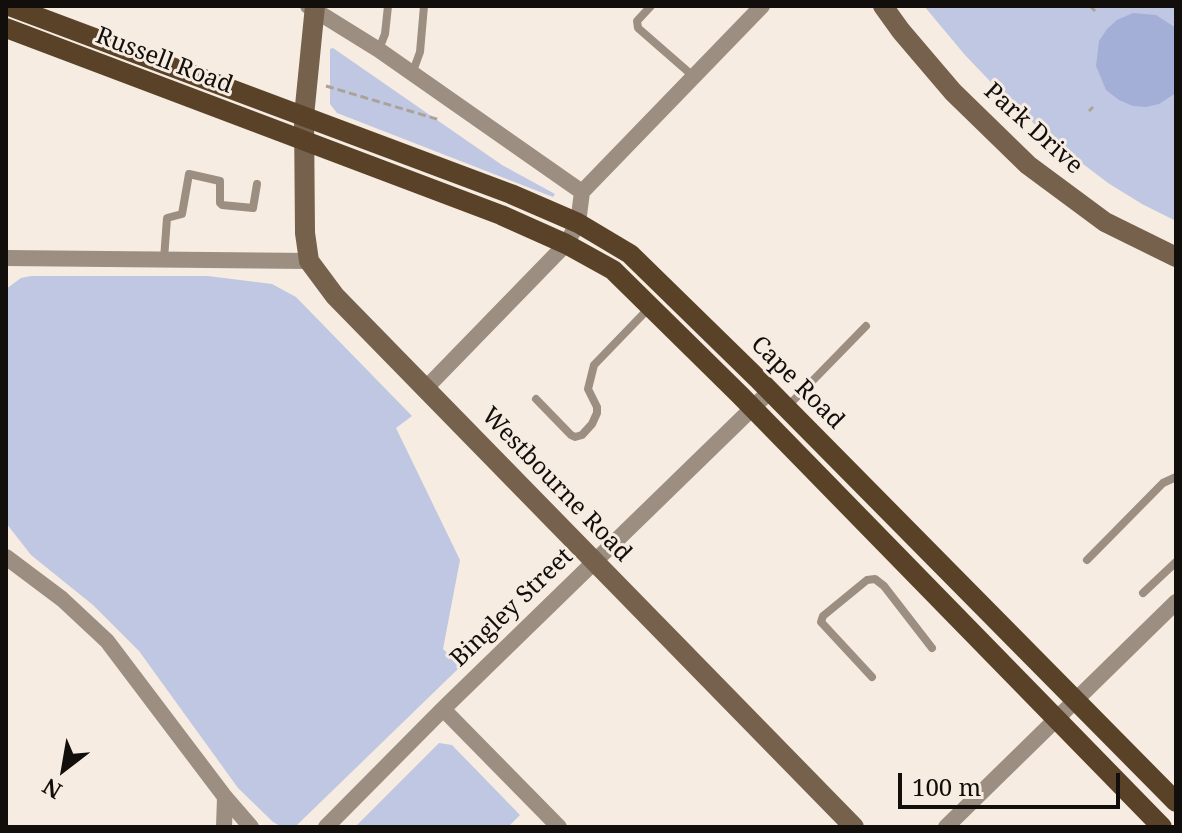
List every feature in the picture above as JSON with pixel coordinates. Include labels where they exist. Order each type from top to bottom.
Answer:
[{"type":"main road","name":"Russell Road","points":[[9,6],[304,116]]},
{"type":"main road","name":"Russell Road","points":[[6,28],[304,141]]},
{"type":"main road","name":"Cape Road","points":[[304,116],[511,194],[578,223],[639,262],[1176,802]]},
{"type":"main road","name":"Cape Road","points":[[304,141],[501,215],[566,244],[613,270],[651,305],[1162,827]]},
{"type":"street","points":[[426,388],[566,244],[578,223],[582,192],[762,6]]},
{"type":"street","name":"Park Drive","points":[[883,6],[953,92],[1028,165],[1105,222],[1176,257]]},
{"type":"street","points":[[6,258],[309,261],[305,233],[304,116],[313,7],[582,192]]},
{"type":"street","name":"Westbourne Road","points":[[309,261],[335,296],[854,827]]},
{"type":"street","name":"Bingley Street","points":[[326,827],[769,392]]},
{"type":"street","points":[[6,557],[62,599],[107,641],[251,827]]},
{"type":"street","points":[[946,827],[1176,602]]},
{"type":"street","points":[[443,709],[559,827]]},
{"type":"street","points":[[224,827],[225,797]]},
{"type":"lane","points":[[379,50],[390,21],[388,6]]},
{"type":"lane","points":[[412,74],[420,52],[424,6]]},
{"type":"lane","points":[[651,6],[637,21],[638,28],[694,76]]},
{"type":"lane","points":[[413,20],[424,20]]},
{"type":"lane","points":[[164,259],[167,218],[182,214],[188,175],[220,181],[220,203],[224,206],[253,208],[257,184]]},
{"type":"lane","points":[[536,399],[571,435],[582,435],[597,413],[588,389],[594,365],[651,305]]},
{"type":"lane","points":[[786,408],[866,326]]},
{"type":"lane","points":[[1087,560],[1163,483],[1176,477]]},
{"type":"lane","points":[[1143,593],[1176,562]]},
{"type":"lane","points":[[872,677],[821,622],[823,616],[867,580],[875,579],[884,586],[932,648]]},
{"type":"path","points":[[1090,6],[1095,11]]},
{"type":"path","points":[[326,86],[440,120]]},
{"type":"path","points":[[1089,111],[1093,107]]},
{"type":"shaded area","points":[[924,6],[1176,6],[1176,221],[1108,183],[1054,142],[1004,96]]},
{"type":"shaded area","points":[[1133,13],[1156,15],[1176,28],[1176,93],[1159,104],[1146,107],[1133,106],[1106,90],[1096,66],[1099,41],[1107,29],[1117,20]]},
{"type":"shaded area","points":[[333,48],[502,165],[555,194],[553,197],[337,113],[330,104],[330,49]]},
{"type":"shaded area","points":[[208,276],[272,284],[296,297],[412,416],[396,428],[460,560],[443,649],[461,666],[296,826],[282,827],[273,822],[238,788],[139,651],[93,605],[31,555],[6,523],[6,289],[21,278]]},
{"type":"shaded area","points":[[439,743],[452,745],[520,815],[508,827],[355,827]]}]
